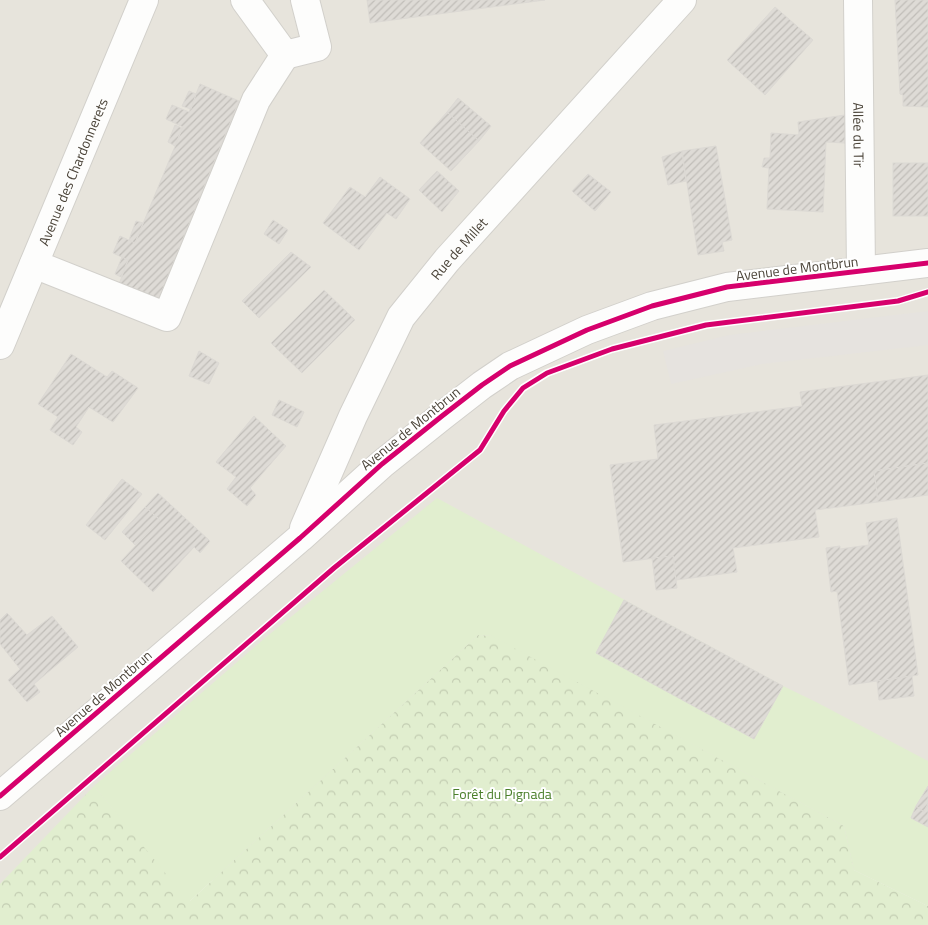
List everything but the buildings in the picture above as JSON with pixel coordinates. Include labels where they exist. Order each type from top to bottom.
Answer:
[{"type":"street","name":"Avenue des Chardonnerets","points":[[0,345],[144,0]]},
{"type":"street","points":[[246,0],[285,55]]},
{"type":"street","points":[[34,264],[167,317],[256,100],[285,55],[317,47],[305,0]]},
{"type":"street","name":"Rue de Millet","points":[[300,538],[353,416],[401,317],[448,260],[682,0]]},
{"type":"street","name":"Allée du Tir","points":[[858,0],[862,271]]},
{"type":"street","name":"Avenue de Montbrun","points":[[0,796],[300,538],[382,464],[482,385],[510,366],[587,330],[652,306],[727,287],[928,264]]},
{"type":"shaded area","points":[[0,0],[928,0],[928,906],[854,870],[0,884]]},
{"type":"shaded area","points":[[928,311],[928,345],[762,364],[671,384],[663,351],[729,335]]},
{"type":"green space","points":[[437,498],[783,686],[928,761],[928,906],[854,870],[844,826],[492,636],[478,635],[189,902],[94,786],[265,638]]},
{"type":"green space","name":"Forêt du Pignada","points":[[478,635],[493,636],[844,826],[854,870],[928,906],[928,925],[0,925],[0,884],[94,786],[190,901]]},
{"type":"cycle path","points":[[0,796],[300,538],[382,464],[482,385],[510,366],[587,330],[652,306],[727,287],[928,263]]},
{"type":"cycle path","points":[[0,857],[334,568],[480,450],[504,411],[523,388],[547,373],[612,349],[706,325],[898,301],[928,292]]}]
